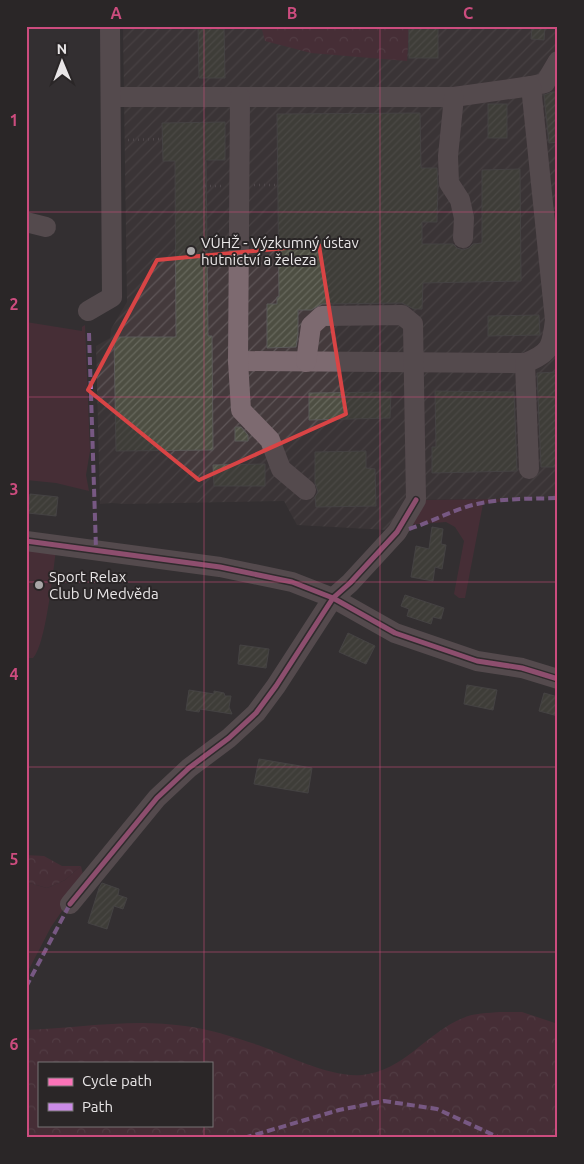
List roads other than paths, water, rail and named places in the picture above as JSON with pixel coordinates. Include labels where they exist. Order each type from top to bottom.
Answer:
[{"type":"street","points":[[88,311],[112,297],[110,26]]},
{"type":"street","points":[[111,97],[454,97],[531,86],[545,82],[558,61]]},
{"type":"street","points":[[238,361],[525,362],[541,356],[553,341],[555,320],[531,86]]},
{"type":"street","points":[[240,97],[238,361],[241,410],[270,440],[282,469],[306,490]]},
{"type":"street","points":[[454,97],[448,156],[449,183],[460,200],[464,218],[463,238]]},
{"type":"street","points":[[26,222],[46,227]]},
{"type":"street","points":[[70,904],[157,798],[189,768],[229,738],[256,713],[276,686],[333,598],[350,583],[396,532],[416,500],[413,324],[402,315],[322,316],[311,326],[306,362]]},
{"type":"street","points":[[525,362],[529,469]]},
{"type":"street","points":[[26,541],[220,567],[292,582],[333,598],[395,633],[477,660],[522,668],[558,679]]},
{"type":"place","name":"VÚHŽ - Výzkumný ústav hutnictví a železa","points":[[191,251]]},
{"type":"place","name":"Sport Relax Club U Medvěda","points":[[39,585]]}]
